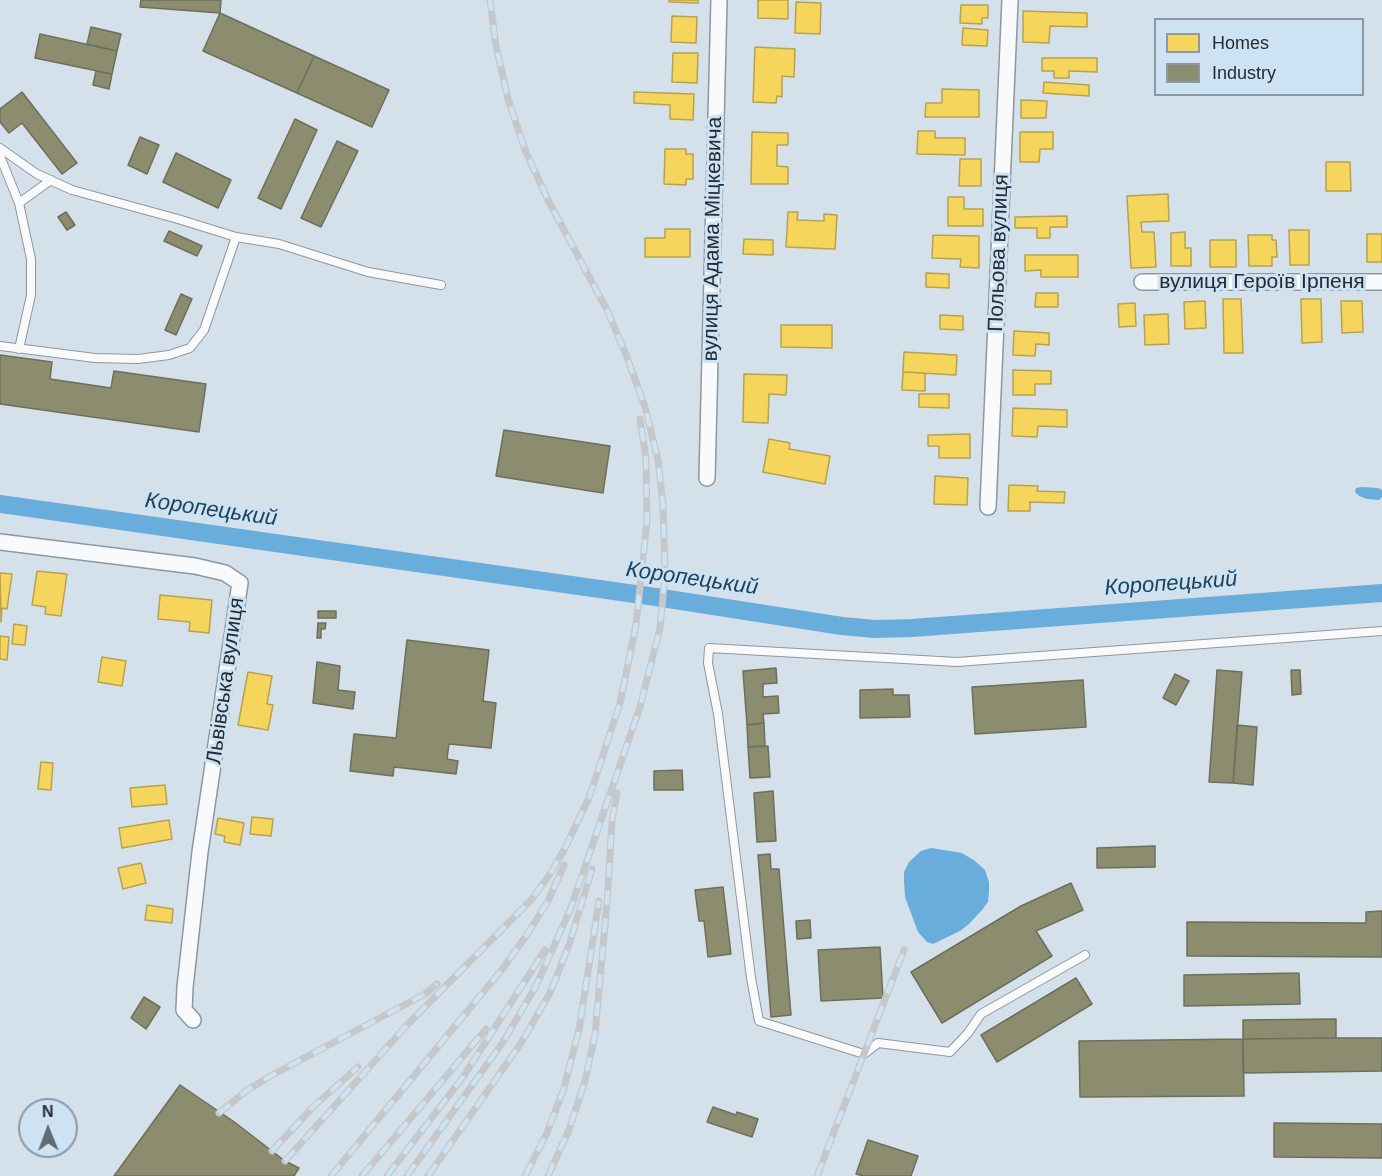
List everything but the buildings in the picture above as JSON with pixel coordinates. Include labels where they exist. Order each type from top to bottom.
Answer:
[{"type":"street","name":"вулиця Адама Міцкевича","points":[[707,478],[719,0]]},
{"type":"street","name":"Польова вулиця","points":[[988,507],[1010,0]]},
{"type":"street","name":"вулиця Героїв Ірпеня","points":[[1142,282],[1382,282]]},
{"type":"street","name":"Львівська вулиця","points":[[0,542],[195,566],[225,573],[240,583],[200,852],[185,987],[184,1010],[193,1020]]},
{"type":"lane","points":[[0,148],[37,174],[105,200],[236,237],[279,244],[368,272],[441,285]]},
{"type":"lane","points":[[0,156],[19,203],[32,259],[31,295],[19,349]]},
{"type":"lane","points":[[19,203],[51,180]]},
{"type":"lane","points":[[0,346],[95,358],[138,359],[169,355],[190,348],[204,330],[236,237]]},
{"type":"lane","points":[[1085,955],[981,1014],[968,1033],[950,1052],[878,1043],[864,1054],[759,1022],[751,978],[718,714],[708,663],[709,648],[957,662],[1382,631]]},
{"type":"water","points":[[1356,488],[1382,490],[1382,497],[1379,500],[1359,496],[1355,492]]},
{"type":"water","points":[[931,848],[962,853],[985,870],[989,882],[988,902],[982,910],[960,931],[933,944],[927,942],[918,932],[905,897],[904,881],[904,872],[909,862],[921,851]]},
{"type":"waterway","name":"Коропецький","points":[[0,504],[875,629],[1382,593]]},
{"type":"railway","points":[[407,1176],[503,1042],[536,986],[570,910],[640,707],[660,628],[665,575],[663,505],[658,460],[645,407],[607,310],[549,202],[525,150],[508,99],[496,46],[490,0]]},
{"type":"railway","points":[[285,1161],[408,1024],[532,899],[565,848],[589,798],[620,703],[636,625],[647,521],[646,458],[640,419]]},
{"type":"railway","points":[[548,1176],[569,1130],[585,1081],[595,1034],[612,821],[617,793]]},
{"type":"railway","points":[[331,1176],[504,967],[548,901],[564,865]]},
{"type":"railway","points":[[428,1176],[521,1043],[550,993],[569,945],[592,869]]},
{"type":"railway","points":[[525,1176],[547,1133],[564,1088],[579,1030],[599,901]]},
{"type":"railway","points":[[387,1176],[463,1077],[545,950]]},
{"type":"railway","points":[[817,1176],[904,950]]},
{"type":"railway","points":[[219,1113],[246,1091],[274,1074],[425,994],[437,984]]},
{"type":"railway","points":[[362,1176],[486,1029]]},
{"type":"railway","points":[[272,1151],[314,1106],[358,1067]]}]
